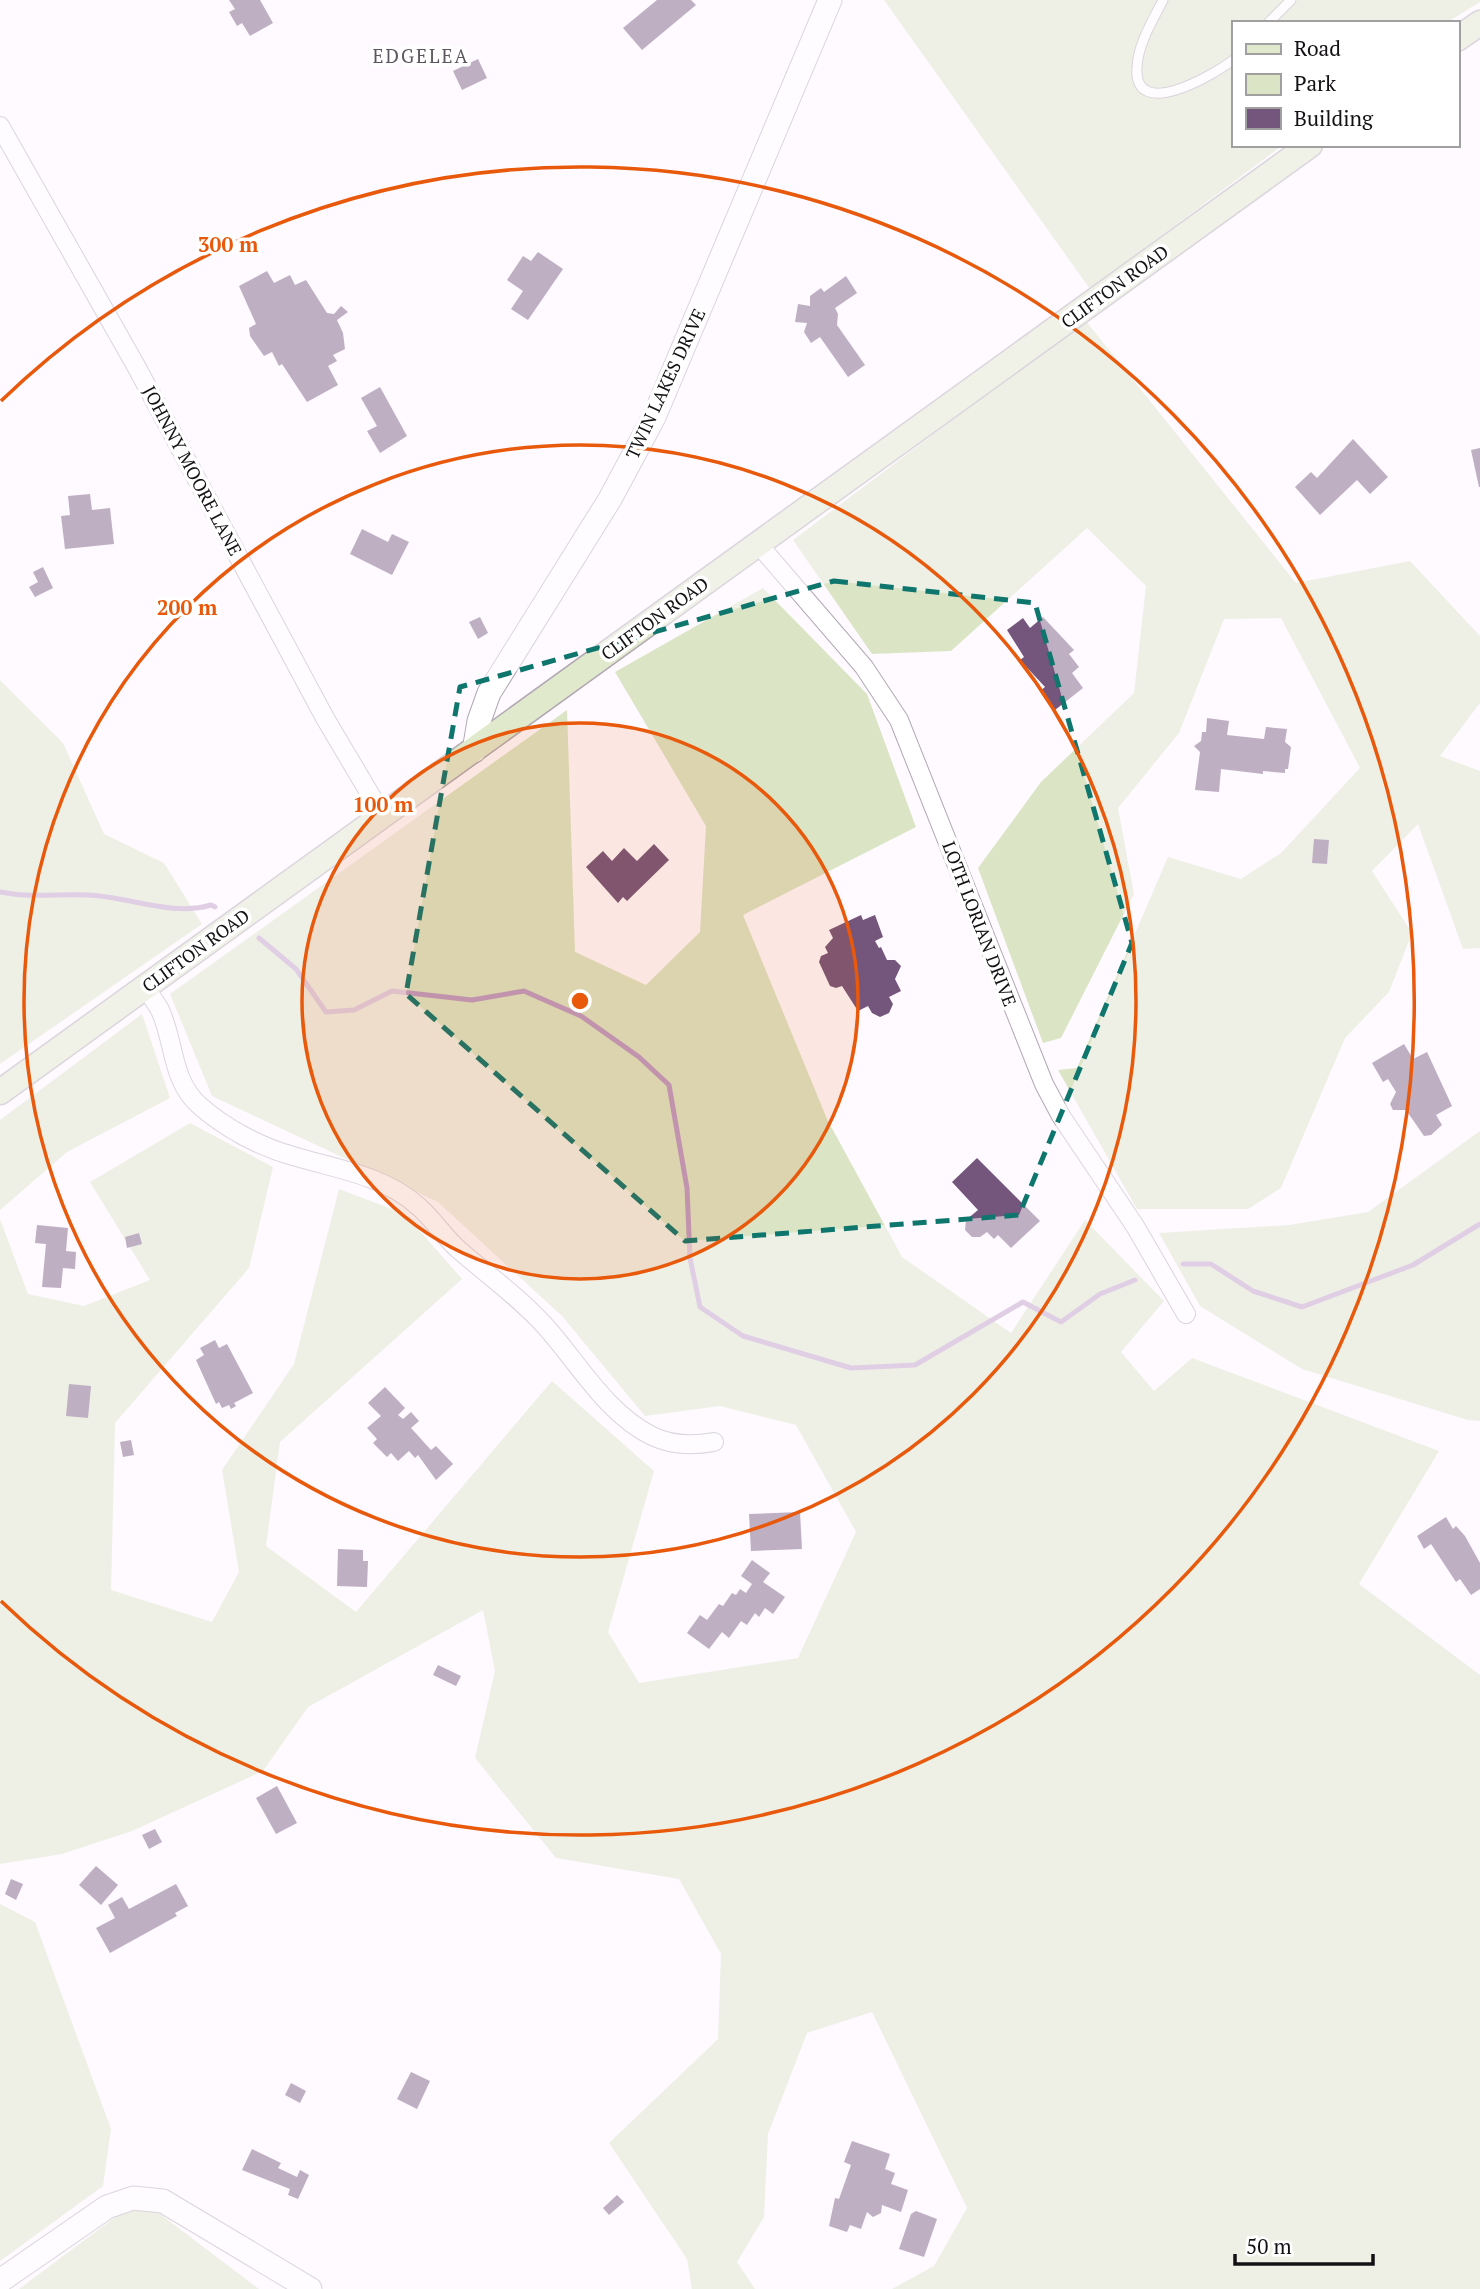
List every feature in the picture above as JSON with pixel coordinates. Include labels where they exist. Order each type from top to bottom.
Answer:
[{"type":"main road","points":[[1459,38],[1480,23]]},
{"type":"main road","name":"CLIFTON ROAD","points":[[0,1092],[1307,147]]},
{"type":"street","name":"TWIN LAKES DRIVE","points":[[474,751],[479,721],[489,693],[610,499],[654,417],[830,0]]},
{"type":"street","name":"JOHNNY MOORE LANE","points":[[0,126],[136,366],[325,718],[383,816]]},
{"type":"street","name":"LOTH LORIAN DRIVE","points":[[759,545],[864,667],[899,720],[1044,1084],[1061,1116],[1135,1226],[1186,1314]]},
{"type":"street","points":[[146,988],[160,1012],[180,1080],[188,1095],[201,1107],[237,1132],[272,1149],[364,1175],[392,1188],[417,1205],[455,1247],[521,1302],[628,1420],[652,1436],[673,1443],[694,1446],[714,1442]]},
{"type":"street","points":[[0,2281],[107,2207],[121,2200],[146,2197],[177,2207],[265,2265],[310,2289]]},
{"type":"lane","points":[[1163,0],[1141,48],[1136,68],[1138,78],[1146,89],[1156,94],[1186,88],[1203,81],[1232,61]]},
{"type":"lane","points":[[1270,21],[1291,0]]},
{"type":"highlighted area","points":[[834,581],[1035,603],[1132,943],[1019,1215],[685,1241],[406,994],[460,687]]},
{"type":"green space","points":[[884,0],[1480,0],[1449,21],[1232,21],[1232,147],[1280,147],[1090,289]]},
{"type":"green space","points":[[1085,320],[1296,583],[1410,561],[1480,636],[1480,703],[1440,756],[1480,771],[1480,948],[1463,949],[1418,824],[1372,871],[1412,933],[1389,992],[1345,1038],[1281,1188],[1248,1209],[1137,1209],[1058,1070],[1077,1068],[1168,857],[1241,879],[1281,853],[1360,768],[1281,618],[1224,619],[1179,733],[1118,808],[1134,894],[1061,1038],[1043,1043],[978,868],[1041,782],[1134,693],[1146,586],[1087,528],[951,651],[872,654],[793,540]]},
{"type":"green space","points":[[763,588],[867,694],[916,827],[743,915],[827,1119],[902,1257],[1011,1333],[1085,1220],[1164,1301],[1121,1352],[1154,1391],[1192,1358],[1439,1451],[1359,1584],[1480,1675],[1480,2289],[892,2289],[934,2266],[967,2208],[872,2012],[807,2033],[768,2134],[764,2217],[737,2262],[755,2289],[692,2289],[687,2259],[609,2143],[718,2039],[721,1954],[679,1879],[556,1858],[475,1758],[495,1671],[483,1610],[308,1707],[263,1771],[132,1831],[62,1854],[0,1864],[0,1219],[28,1294],[84,1306],[150,1280],[90,1182],[190,1123],[273,1167],[249,1268],[115,1423],[111,1590],[212,1622],[239,1572],[222,1470],[294,1364],[339,1189],[405,1214],[462,1279],[280,1442],[266,1546],[356,1612],[552,1381],[654,1471],[608,1632],[639,1683],[798,1658],[856,1532],[796,1425],[720,1406],[645,1416],[562,1316],[438,1202],[212,1096],[170,994],[567,710],[575,952],[646,985],[700,932],[706,826],[615,672]]},
{"type":"green space","points":[[0,680],[63,743],[104,834],[164,863],[202,924],[0,1064]]},
{"type":"green space","points":[[142,1014],[170,1098],[67,1152],[0,1210],[0,1120]]},
{"type":"green space","points":[[1480,1131],[1480,1421],[1468,1420],[1302,1369],[1200,1306],[1159,1233],[1289,1225],[1368,1212]]},
{"type":"green space","points":[[0,1904],[35,1922],[111,2129],[103,2186],[0,2261]]},
{"type":"green space","points":[[126,2209],[156,2211],[259,2289],[19,2289]]},
{"type":"building","points":[[229,0],[260,0],[273,23],[250,36],[242,23],[237,26],[229,12],[235,9]]},
{"type":"building","points":[[657,0],[691,0],[696,5],[642,50],[623,28]]},
{"type":"building","points":[[478,59],[487,78],[462,90],[453,71]]},
{"type":"building","points":[[538,252],[563,269],[528,320],[511,309],[523,291],[507,280],[523,256],[531,261]]},
{"type":"building","points":[[267,271],[274,283],[290,275],[295,285],[306,280],[327,313],[334,314],[341,306],[348,312],[337,320],[343,333],[345,349],[333,355],[337,361],[328,366],[338,385],[307,402],[282,364],[279,366],[272,352],[264,356],[250,336],[249,328],[256,324],[239,286]]},
{"type":"building","points":[[846,276],[857,293],[835,308],[838,314],[837,325],[865,365],[848,377],[820,337],[811,343],[804,332],[807,323],[795,322],[798,304],[810,306],[810,296],[821,288],[824,292]]},
{"type":"building","points":[[380,387],[407,436],[380,453],[367,431],[377,426],[361,398]]},
{"type":"building","points":[[1353,439],[1388,477],[1370,494],[1357,480],[1320,515],[1295,487],[1311,472],[1317,478]]},
{"type":"building","points":[[1480,448],[1480,487],[1479,487],[1471,450]]},
{"type":"building","points":[[90,494],[92,510],[110,508],[114,544],[65,549],[61,516],[70,515],[68,496]]},
{"type":"building","points":[[362,529],[388,542],[392,534],[409,542],[392,575],[350,554]]},
{"type":"building","points":[[43,567],[53,588],[35,597],[29,587],[38,582],[33,572]]},
{"type":"building","points":[[480,617],[488,633],[478,639],[469,622]]},
{"type":"building","points":[[1043,617],[1074,650],[1069,654],[1079,667],[1072,673],[1083,688],[1055,710],[1040,691],[1045,687],[1020,660],[1024,657],[1007,630],[1023,618],[1030,628]]},
{"type":"building","points":[[1207,718],[1229,721],[1227,735],[1264,739],[1266,727],[1287,729],[1285,742],[1291,747],[1288,769],[1285,769],[1285,773],[1263,771],[1263,774],[1221,769],[1219,792],[1195,790],[1200,752],[1194,746],[1201,741],[1202,732],[1206,732]]},
{"type":"building","points":[[1314,839],[1329,840],[1327,864],[1312,863]]},
{"type":"building","points":[[654,844],[669,860],[627,901],[623,897],[618,903],[586,867],[603,851],[612,861],[624,848],[637,861]]},
{"type":"building","points":[[861,915],[863,920],[875,915],[883,937],[875,941],[887,960],[895,960],[901,966],[895,979],[901,991],[889,997],[893,1004],[889,1013],[880,1017],[872,1013],[868,1006],[858,1011],[842,986],[830,986],[819,962],[821,956],[828,953],[825,947],[833,938],[829,930]]},
{"type":"building","points":[[1404,1044],[1413,1059],[1427,1052],[1452,1106],[1436,1115],[1442,1125],[1431,1135],[1424,1136],[1406,1110],[1393,1110],[1390,1104],[1396,1092],[1388,1079],[1383,1082],[1372,1063]]},
{"type":"building","points":[[977,1158],[1040,1221],[1011,1248],[998,1235],[994,1239],[987,1232],[980,1237],[972,1237],[965,1230],[966,1220],[978,1210],[952,1182]]},
{"type":"building","points":[[37,1225],[68,1228],[66,1251],[76,1252],[75,1269],[63,1268],[61,1288],[42,1287],[46,1244],[35,1243]]},
{"type":"building","points":[[139,1233],[142,1244],[127,1248],[125,1237]]},
{"type":"building","points":[[215,1340],[219,1348],[227,1344],[253,1393],[234,1403],[236,1406],[231,1409],[229,1405],[222,1408],[219,1402],[216,1404],[196,1360],[204,1355],[200,1348]]},
{"type":"building","points":[[69,1384],[91,1386],[88,1418],[66,1416]]},
{"type":"building","points":[[385,1387],[405,1408],[398,1415],[403,1419],[411,1412],[419,1421],[411,1428],[431,1450],[436,1446],[453,1464],[436,1480],[418,1455],[415,1458],[409,1451],[398,1461],[391,1453],[387,1457],[373,1443],[377,1439],[367,1428],[381,1416],[368,1403]]},
{"type":"building","points":[[131,1440],[134,1455],[123,1457],[120,1442]]},
{"type":"building","points":[[800,1512],[802,1549],[751,1551],[749,1514]]},
{"type":"building","points":[[1446,1517],[1453,1529],[1456,1526],[1465,1536],[1480,1563],[1480,1589],[1471,1595],[1460,1579],[1456,1582],[1431,1544],[1424,1549],[1417,1536]]},
{"type":"building","points":[[338,1549],[363,1550],[363,1561],[368,1561],[367,1587],[337,1586]]},
{"type":"building","points":[[752,1560],[770,1573],[763,1582],[785,1597],[773,1614],[765,1608],[759,1617],[755,1613],[747,1625],[741,1621],[729,1638],[722,1632],[709,1649],[687,1633],[700,1615],[707,1620],[719,1604],[723,1606],[732,1593],[736,1595],[740,1589],[746,1593],[752,1584],[741,1576]]},
{"type":"building","points":[[438,1665],[461,1676],[456,1686],[433,1675]]},
{"type":"building","points":[[277,1786],[297,1823],[276,1834],[256,1798]]},
{"type":"building","points":[[155,1829],[162,1842],[149,1849],[142,1835]]},
{"type":"building","points":[[96,1866],[118,1885],[101,1905],[79,1885]]},
{"type":"building","points":[[11,1879],[23,1884],[16,1900],[5,1894]]},
{"type":"building","points":[[176,1884],[188,1906],[175,1913],[177,1916],[110,1953],[96,1928],[115,1918],[108,1905],[122,1897],[129,1909]]},
{"type":"building","points":[[411,2072],[430,2081],[417,2109],[397,2099]]},
{"type":"building","points":[[291,2083],[306,2091],[300,2103],[285,2095]]},
{"type":"building","points":[[852,2141],[890,2154],[885,2169],[895,2173],[891,2184],[908,2190],[901,2212],[882,2205],[881,2213],[873,2217],[867,2212],[861,2229],[850,2225],[847,2232],[829,2226],[835,2198],[839,2199],[851,2165],[844,2162]]},
{"type":"building","points":[[252,2149],[281,2163],[278,2168],[297,2177],[300,2170],[309,2175],[298,2199],[288,2195],[290,2189],[242,2170]]},
{"type":"building","points":[[617,2195],[624,2202],[609,2215],[603,2208]]},
{"type":"building","points":[[916,2211],[937,2219],[924,2257],[899,2249],[911,2214]]},
{"type":"waterway","points":[[0,892],[102,896],[181,909],[211,905],[215,907]]},
{"type":"waterway","points":[[259,938],[296,969],[326,1012],[354,1010],[392,991],[472,1000],[524,991],[581,1016],[639,1057],[669,1085],[687,1188],[690,1258],[700,1307],[743,1336],[851,1368],[915,1365],[1023,1302],[1061,1322],[1100,1294],[1135,1280]]},
{"type":"waterway","points":[[1183,1264],[1211,1264],[1253,1291],[1302,1307],[1413,1265],[1480,1224]]},
{"type":"district","name":"EDGELEA","points":[[421,56]]}]
